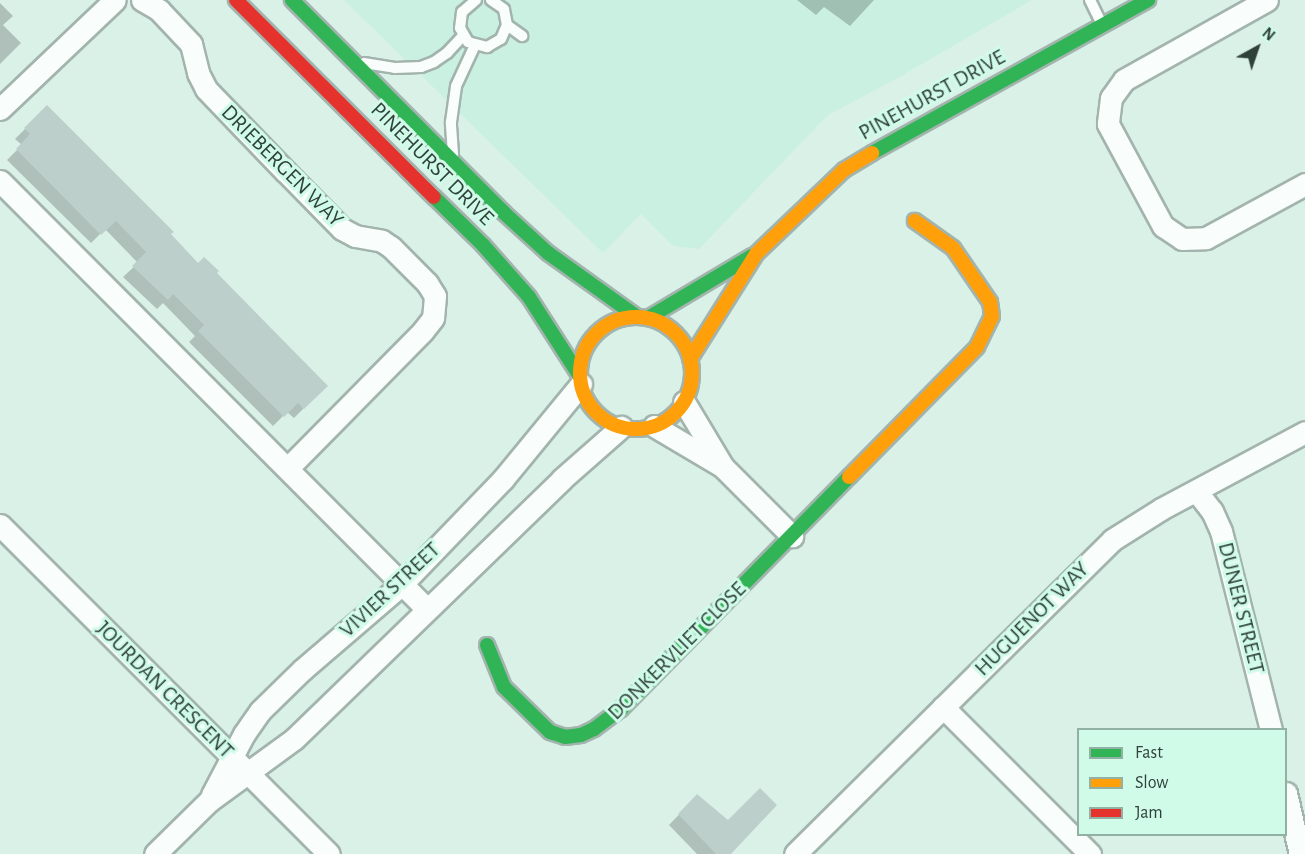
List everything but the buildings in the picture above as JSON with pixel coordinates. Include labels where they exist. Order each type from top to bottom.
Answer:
[{"type":"street","points":[[0,109],[115,0]]},
{"type":"street","name":"DRIEBERGEN WAY","points":[[142,0],[159,10],[191,44],[198,73],[206,89],[342,229],[355,236],[382,241],[391,247],[427,283],[435,296],[433,318],[423,331],[288,468]]},
{"type":"street","name":"PINEHURST DRIVE","points":[[236,0],[483,245],[529,297],[580,379]]},
{"type":"street","name":"PINEHURST DRIVE","points":[[292,0],[453,163],[548,253],[642,317],[756,254]]},
{"type":"street","name":"PINEHURST DRIVE","points":[[690,360],[756,254],[844,170],[914,128],[1148,0]]},
{"type":"street","points":[[1267,0],[1124,80],[1111,98],[1108,124],[1163,226],[1182,239],[1206,238],[1305,184]]},
{"type":"street","points":[[0,181],[427,609]]},
{"type":"street","name":"DONKERVLIET CLOSE","points":[[488,645],[504,687],[529,714],[557,735],[581,735],[594,729],[621,709],[970,356],[984,335],[992,316],[990,302],[953,248],[915,221]]},
{"type":"street","points":[[642,317],[662,323],[675,333],[684,345],[690,360],[691,382],[684,402],[669,418],[654,426],[638,429],[621,427],[595,411],[580,379],[586,348],[602,327],[618,319],[642,317]]},
{"type":"street","name":"VIVIER STREET","points":[[209,801],[260,711],[302,670],[402,584],[503,479],[580,379]]},
{"type":"street","points":[[684,402],[723,467],[792,536]]},
{"type":"street","points":[[654,426],[723,467]]},
{"type":"street","name":"VIVIER STREET","points":[[155,854],[209,801],[294,739],[562,479],[621,427]]},
{"type":"street","name":"HUGUENOT WAY","points":[[795,854],[1112,540],[1161,509],[1197,492],[1305,432]]},
{"type":"street","name":"DUNER STREET","points":[[1197,492],[1212,511],[1221,531],[1271,728]]},
{"type":"street","name":"JOURDAN CRESCENT","points":[[0,525],[329,854]]},
{"type":"street","points":[[943,707],[1090,854]]},
{"type":"street","points":[[1287,797],[1300,854]]},
{"type":"lane","points":[[475,0],[462,12],[459,19],[463,36],[475,45],[487,46],[495,44],[505,33],[507,25],[504,9],[491,0]]},
{"type":"lane","points":[[1090,0],[1102,25]]},
{"type":"lane","points":[[507,25],[522,36]]},
{"type":"lane","points":[[355,62],[395,68],[421,67],[447,53],[463,36]]},
{"type":"lane","points":[[453,163],[451,122],[456,86],[475,45]]},
{"type":"shaded area","points":[[344,0],[1032,0],[896,79],[828,115],[699,249],[673,246],[641,214],[603,253]]},
{"type":"traffic: fast","points":[[292,0],[503,212],[548,253],[636,316]]},
{"type":"traffic: fast","points":[[872,153],[1148,0]]},
{"type":"traffic: fast","points":[[434,197],[483,245],[529,297],[579,375]]},
{"type":"traffic: fast","points":[[648,318],[752,256]]},
{"type":"traffic: fast","points":[[487,645],[504,687],[550,732],[565,737],[581,735],[594,729],[621,709],[849,477]]},
{"type":"traffic: slow","points":[[690,359],[756,254],[844,170],[872,153]]},
{"type":"traffic: slow","points":[[849,477],[977,347],[992,316],[990,302],[953,248],[915,221]]},
{"type":"traffic: slow","points":[[636,317],[657,321],[675,334],[688,352],[692,373],[688,394],[675,412],[657,425],[636,429],[615,425],[597,412],[584,394],[580,373],[584,352],[597,334],[615,321],[636,317]]},
{"type":"traffic: jam","points":[[236,0],[434,197]]}]
